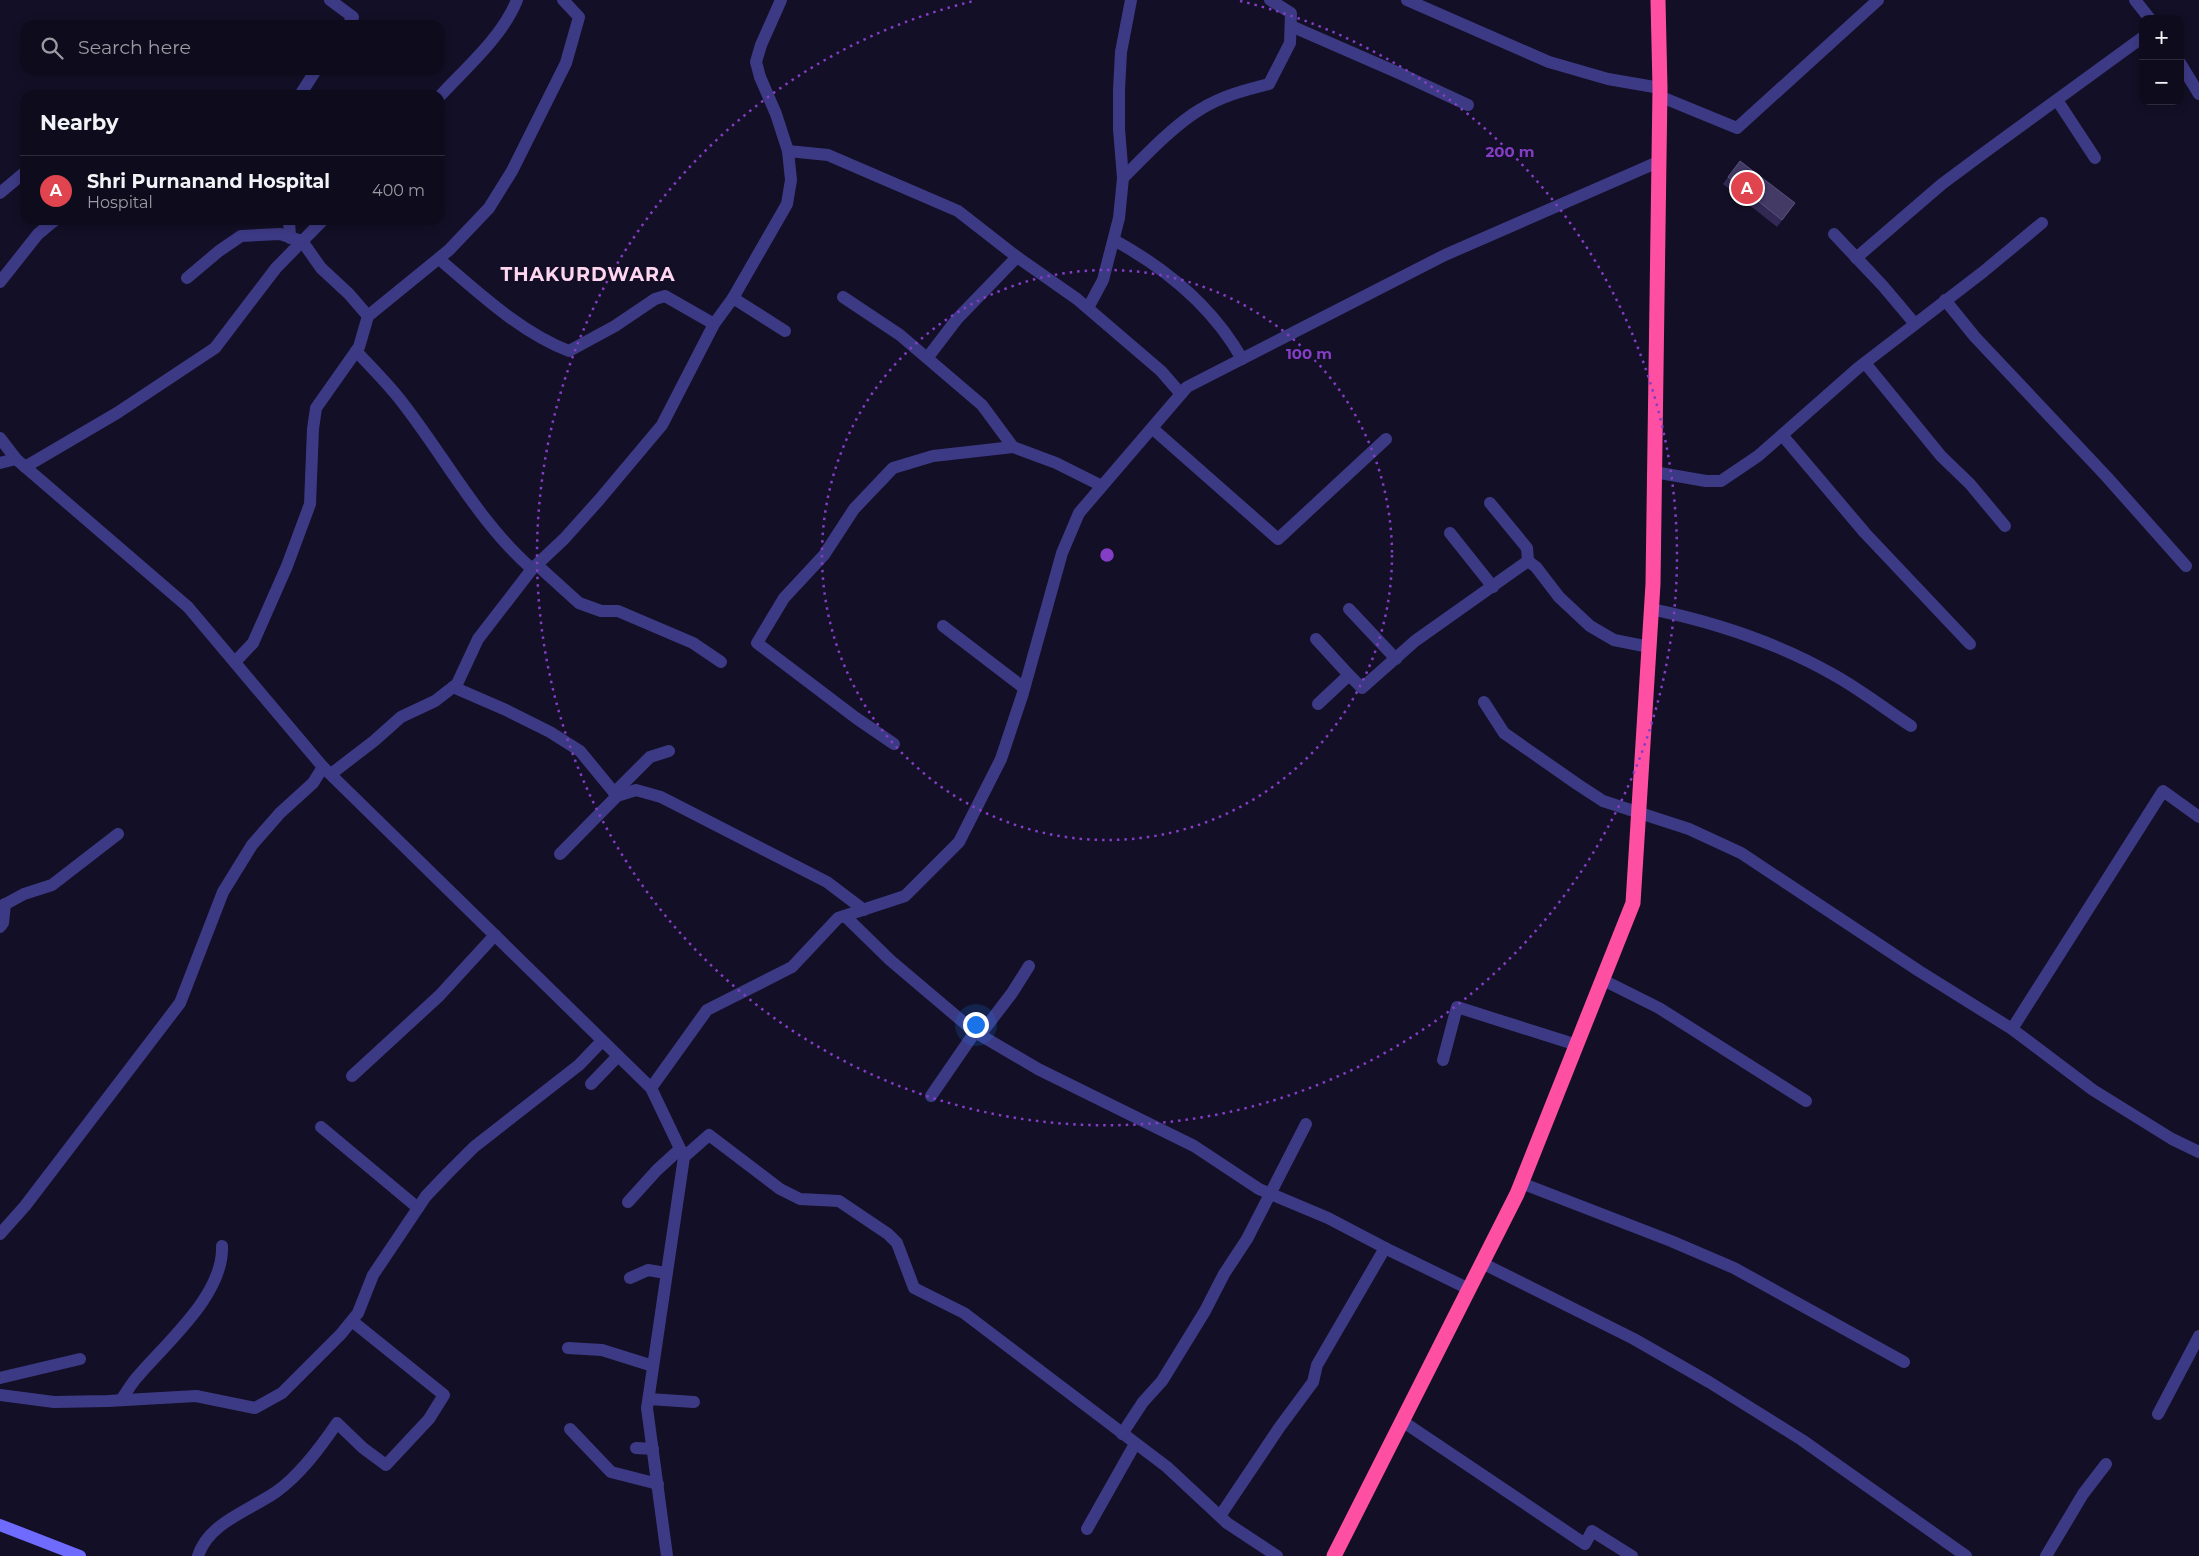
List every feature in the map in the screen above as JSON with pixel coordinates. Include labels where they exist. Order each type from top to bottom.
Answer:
[{"type":"highway","points":[[1334,1556],[1521,1183],[1634,903],[1651,609],[1659,92],[1658,0]]},
{"type":"main road","points":[[0,1525],[80,1556]]},
{"type":"street","points":[[330,0],[353,16],[351,20]]},
{"type":"street","points":[[445,91],[495,36],[513,10],[517,0]]},
{"type":"street","points":[[235,662],[253,642],[310,504],[313,429],[316,408],[360,347],[368,316],[439,259],[489,208],[512,171],[566,63],[579,17],[563,0]]},
{"type":"street","points":[[0,1234],[26,1206],[180,1003],[223,892],[252,845],[280,813],[327,771],[374,741],[401,716],[435,701],[457,684],[478,639],[534,567],[599,500],[662,425],[714,324],[733,298],[787,204],[791,180],[788,151],[756,62],[761,45],[782,0]]},
{"type":"street","points":[[1088,308],[1103,280],[1118,218],[1123,178],[1118,129],[1118,90],[1121,52],[1131,0]]},
{"type":"street","points":[[1123,178],[1160,142],[1200,110],[1236,92],[1269,84],[1290,43],[1291,13],[1270,0]]},
{"type":"street","points":[[1407,0],[1427,4],[1549,62],[1659,92],[1738,128],[1878,0]]},
{"type":"street","points":[[2134,0],[2147,15]]},
{"type":"street","points":[[1290,26],[1468,105]]},
{"type":"street","points":[[1856,258],[1942,184],[2139,40]]},
{"type":"street","points":[[2184,69],[2199,94]]},
{"type":"street","points":[[303,90],[313,75]]},
{"type":"street","points":[[2057,100],[2095,158]]},
{"type":"street","points":[[788,151],[828,155],[958,211],[1017,257],[1078,298],[1161,371],[1181,394]]},
{"type":"street","points":[[650,1088],[707,1010],[792,967],[838,918],[906,896],[959,842],[1001,759],[1024,688],[1062,553],[1079,513],[1187,387],[1445,255],[1658,162]]},
{"type":"street","points":[[0,193],[20,176]]},
{"type":"street","points":[[1654,472],[1706,481],[1721,481],[1758,456],[1865,363],[2042,223]]},
{"type":"street","points":[[0,282],[38,234],[50,225]]},
{"type":"street","points":[[291,225],[296,239],[321,268],[349,294],[368,316]]},
{"type":"street","points":[[0,463],[21,463],[117,413],[215,348],[296,239],[316,225]]},
{"type":"street","points":[[188,278],[219,251],[241,236],[280,234],[296,239]]},
{"type":"street","points":[[1834,234],[1915,324]]},
{"type":"street","points":[[1114,240],[1159,267],[1206,309],[1229,336],[1242,359]]},
{"type":"street","points":[[928,357],[957,319],[1017,257]]},
{"type":"street","points":[[439,259],[496,307],[556,346],[569,351],[615,326],[655,298],[665,296],[714,324]]},
{"type":"street","points":[[843,297],[900,335],[928,357],[982,405],[1013,448]]},
{"type":"street","points":[[733,298],[785,331]]},
{"type":"street","points":[[1945,300],[1975,337],[2106,476],[2186,566]]},
{"type":"street","points":[[356,351],[397,396],[480,511],[519,558],[534,567],[579,603],[601,611],[618,611],[693,644],[721,662]]},
{"type":"street","points":[[1865,363],[1941,456],[1970,484],[2006,526]]},
{"type":"street","points":[[1152,428],[1278,539],[1386,439]]},
{"type":"street","points":[[1782,435],[1865,533],[1970,644]]},
{"type":"street","points":[[0,438],[21,463],[188,607],[327,771],[650,1088],[682,1153],[648,1408],[668,1556]]},
{"type":"street","points":[[894,744],[856,718],[757,643],[784,598],[824,555],[854,509],[893,468],[933,456],[1013,448],[1056,463],[1102,486]]},
{"type":"street","points":[[1490,503],[1528,548],[1528,561]]},
{"type":"street","points":[[1450,533],[1493,587]]},
{"type":"street","points":[[1316,639],[1362,688],[1415,641],[1528,561]]},
{"type":"street","points":[[1528,561],[1536,567],[1559,597],[1590,626],[1614,640],[1649,647]]},
{"type":"street","points":[[1349,609],[1396,659]]},
{"type":"street","points":[[1651,609],[1692,618],[1808,661],[1836,676],[1911,726]]},
{"type":"street","points":[[943,626],[1024,688]]},
{"type":"street","points":[[1318,704],[1349,675]]},
{"type":"street","points":[[453,687],[550,732],[580,751],[616,794]]},
{"type":"street","points":[[1484,702],[1504,733],[1604,801],[1689,829],[1740,853],[1920,971],[2012,1028],[2093,1090],[2172,1139],[2199,1152]]},
{"type":"street","points":[[560,854],[650,757],[669,751]]},
{"type":"street","points":[[616,794],[636,790],[661,798],[827,882],[864,910]]},
{"type":"street","points":[[2012,1028],[2162,791],[2199,817]]},
{"type":"street","points":[[0,927],[3,923],[3,906],[24,894],[52,885],[118,834]]},
{"type":"street","points":[[845,916],[890,960],[978,1034],[1038,1069],[1194,1146],[1259,1188],[1328,1218],[1469,1289]]},
{"type":"street","points":[[352,1076],[439,996],[495,935]]},
{"type":"street","points":[[931,1096],[1012,992],[1029,966]]},
{"type":"street","points":[[1603,980],[1659,1008],[1806,1101]]},
{"type":"street","points":[[1443,1060],[1457,1007],[1577,1045]]},
{"type":"street","points":[[0,1395],[54,1402],[196,1396],[255,1408],[282,1393],[358,1313],[373,1276],[426,1196],[474,1147],[579,1065],[602,1041]]},
{"type":"street","points":[[591,1084],[618,1056]]},
{"type":"street","points":[[1122,1434],[1143,1402],[1162,1381],[1205,1311],[1224,1274],[1247,1239],[1306,1124]]},
{"type":"street","points":[[321,1127],[418,1208]]},
{"type":"street","points":[[628,1202],[657,1170],[709,1135],[780,1188],[800,1199],[840,1200],[888,1234],[897,1243],[914,1288],[964,1313],[1166,1467],[1220,1516],[1277,1556]]},
{"type":"street","points":[[1521,1183],[1672,1241],[1734,1268],[1904,1362]]},
{"type":"street","points":[[122,1400],[137,1376],[179,1331],[210,1289],[222,1259],[222,1246]]},
{"type":"street","points":[[1220,1516],[1313,1382],[1317,1365],[1385,1248]]},
{"type":"street","points":[[1482,1263],[1634,1339],[1709,1382],[1802,1440],[1966,1556]]},
{"type":"street","points":[[630,1278],[648,1270],[666,1273]]},
{"type":"street","points":[[198,1556],[200,1549],[212,1532],[277,1491],[304,1466],[337,1424],[363,1448],[386,1465],[429,1419],[444,1395],[352,1321]]},
{"type":"street","points":[[2158,1414],[2199,1336]]},
{"type":"street","points":[[568,1348],[602,1350],[653,1366]]},
{"type":"street","points":[[0,1378],[80,1359]]},
{"type":"street","points":[[649,1399],[694,1402]]},
{"type":"street","points":[[1402,1421],[1586,1544],[1592,1531],[1632,1556]]},
{"type":"street","points":[[570,1429],[611,1472],[658,1484]]},
{"type":"street","points":[[1087,1529],[1136,1444]]},
{"type":"street","points":[[636,1448],[653,1449]]},
{"type":"street","points":[[2046,1556],[2083,1494],[2106,1464]]},
{"type":"building","points":[[1740,161],[1795,203],[1782,220],[1728,177]]},
{"type":"place","name":"Shri Purnanand Hospital","points":[[1747,188]]},
{"type":"district","name":"THAKURDWARA","points":[[588,274]]}]
